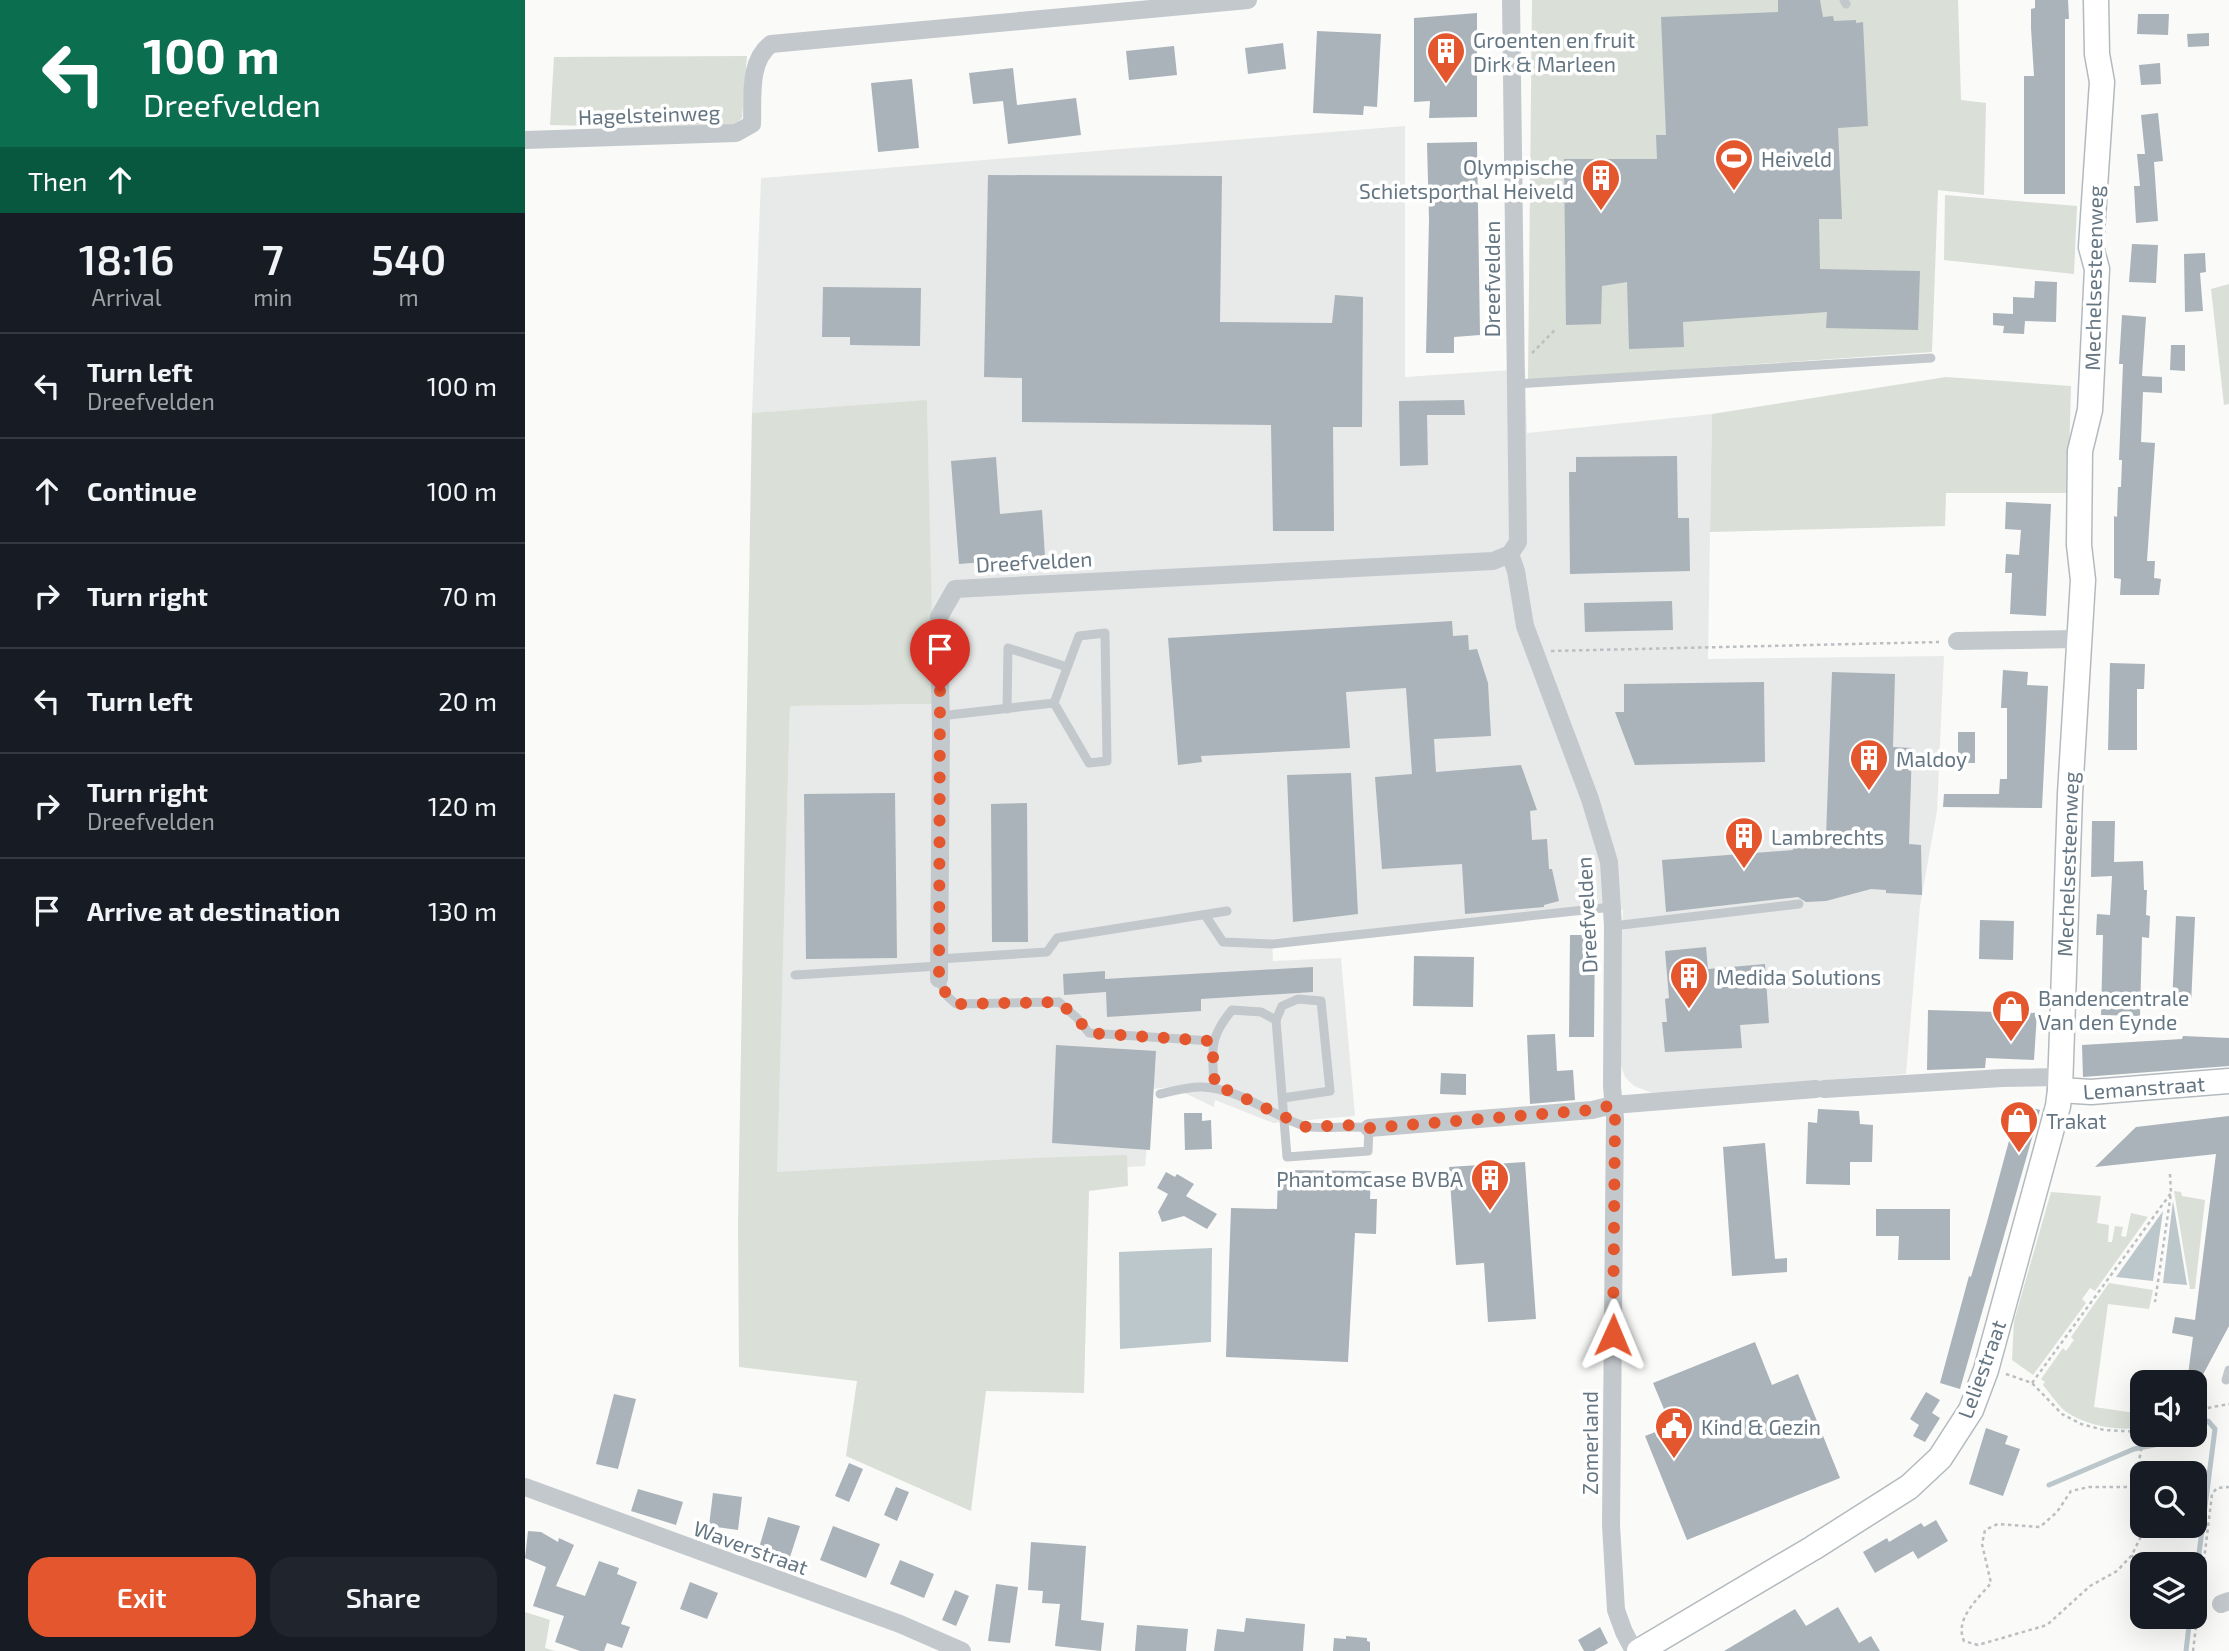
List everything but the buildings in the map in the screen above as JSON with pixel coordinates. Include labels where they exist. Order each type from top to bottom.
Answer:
[{"type":"street","name":"Hagelsteinweg","points":[[525,141],[736,133],[752,124],[756,60],[771,44],[1248,0]]},
{"type":"street","name":"Dreefvelden","points":[[939,968],[939,617],[955,589],[1493,561],[1510,554],[1518,542],[1511,0]]},
{"type":"street","name":"Mechelsesteenweg","points":[[2060,1084],[2064,934],[2083,580],[2079,545],[2080,451],[2090,410],[2097,269],[2091,247],[2102,82],[2097,54],[2096,0]]},
{"type":"street","name":"Dreefvelden","points":[[1510,554],[1516,571],[1525,626],[1601,833],[1609,862],[1613,926],[1613,1105]]},
{"type":"street","points":[[1957,641],[2078,639]]},
{"type":"street","points":[[1369,1128],[1820,1089],[2002,1078],[2060,1084]]},
{"type":"street","name":"Lemanstraat","points":[[2060,1084],[2091,1092],[2229,1081]]},
{"type":"street","name":"Leliestraat","points":[[1636,1651],[1813,1548],[1909,1488],[1947,1449],[1971,1410],[1986,1370],[2058,1106],[2060,1084]]},
{"type":"street","name":"Zomerland","points":[[1613,1105],[1611,1525],[1616,1610],[1623,1632],[1636,1651]]},
{"type":"street","name":"Waverstraat","points":[[525,1487],[900,1624],[962,1651]]},
{"type":"lane","points":[[1515,377],[1931,358]]},
{"type":"lane","points":[[1105,632],[1107,761],[1089,762],[1054,703],[1079,636],[1105,632]]},
{"type":"lane","points":[[1007,709],[1008,648],[1067,667]]},
{"type":"lane","points":[[940,716],[1054,703]]},
{"type":"lane","points":[[1613,926],[1799,904]]},
{"type":"lane","points":[[1205,915],[1223,942],[1272,944],[1612,907]]},
{"type":"lane","points":[[795,975],[939,968],[1047,953],[1056,938],[1227,911]]},
{"type":"lane","points":[[939,968],[947,996],[956,1004],[1059,1002],[1089,1033],[1212,1041]]},
{"type":"lane","points":[[1160,1094],[1200,1087],[1215,1088],[1227,1090],[1284,1116],[1306,1127],[1353,1125],[1369,1128],[1368,1151],[1287,1157],[1284,1116],[1283,1098],[1276,1020],[1282,1006],[1298,999],[1321,1001],[1330,1091],[1283,1098]]},
{"type":"lane","points":[[1215,1088],[1212,1041],[1218,1027],[1232,1010],[1261,1012],[1276,1020]]},
{"type":"path","points":[[1515,377],[1555,330]]},
{"type":"path","points":[[1534,652],[1957,641]]},
{"type":"path","points":[[2155,1302],[2171,1193],[2170,1174]]},
{"type":"path","points":[[2032,1382],[2171,1193]]},
{"type":"path","points":[[1986,1370],[2032,1382],[2062,1414],[2081,1424],[2130,1433]]},
{"type":"path","points":[[2207,1408],[2229,1404]]},
{"type":"path","points":[[2130,1487],[2089,1487],[2071,1491],[2057,1512],[2041,1527],[1998,1524],[1985,1530],[1982,1544],[1991,1583],[1966,1613],[1960,1633],[1964,1641],[1977,1645],[2047,1625],[2072,1600],[2117,1571],[2130,1557]]},
{"type":"path","points":[[2203,1552],[2211,1494],[2217,1488],[2229,1487]]},
{"type":"path","points":[[2193,1651],[2194,1629]]},
{"type":"shaded area","name":"Heiveld","points":[[1532,0],[1958,0],[1961,100],[1986,103],[1984,195],[1938,190],[1932,352],[1528,380]]},
{"type":"shaded area","points":[[747,56],[742,118],[730,129],[550,125],[554,57]]},
{"type":"shaded area","points":[[1405,126],[1405,377],[1525,369],[1527,433],[1712,414],[1708,659],[1944,656],[1937,811],[1920,906],[1906,1074],[1652,1093],[1634,1086],[1625,1077],[1618,1057],[1623,910],[1272,939],[1273,961],[1341,958],[1355,1116],[1273,1123],[1215,1100],[1214,1107],[1172,1087],[1153,1089],[1145,1166],[756,1189],[782,988],[790,706],[933,704],[927,401],[752,413],[761,178]]},
{"type":"shaded area","points":[[1945,195],[2077,206],[2074,274],[1944,260]]},
{"type":"shaded area","points":[[2229,284],[2229,404],[2224,405],[2211,289]]},
{"type":"shaded area","points":[[1946,377],[2071,386],[2068,493],[1946,493],[1945,526],[1710,532],[1712,414]]},
{"type":"shaded area","points":[[927,400],[934,704],[790,706],[777,1172],[1127,1155],[1128,1186],[1089,1191],[1084,1393],[986,1391],[971,1511],[846,1456],[857,1381],[739,1367],[738,1224],[752,413]]},
{"type":"shaded area","points":[[2174,1191],[2181,1192],[2182,1196],[2205,1200],[2195,1289],[2190,1289]]},
{"type":"shaded area","points":[[2051,1192],[2101,1196],[2097,1223],[2109,1225],[2108,1242],[2112,1242],[2115,1226],[2123,1227],[2121,1236],[2126,1237],[2131,1213],[2148,1217],[2095,1291],[2090,1288],[2082,1299],[2086,1303],[2033,1375],[2012,1360],[2014,1321]]},
{"type":"shaded area","points":[[2173,1201],[2187,1285],[2163,1283]]},
{"type":"shaded area","points":[[2163,1211],[2153,1281],[2116,1277]]},
{"type":"shaded area","points":[[1212,1248],[1211,1342],[1120,1349],[1119,1252]]},
{"type":"shaded area","points":[[2109,1283],[2153,1290],[2149,1309],[2108,1304],[2094,1407],[2130,1412],[2130,1429],[2102,1426],[2073,1416],[2059,1405],[2043,1385],[2045,1382],[2041,1379],[2063,1348],[2066,1351],[2074,1340],[2071,1337]]},
{"type":"shaded area","points":[[525,1612],[550,1620],[545,1648],[555,1651],[525,1651]]},
{"type":"waterway","points":[[2199,1552],[2215,1429],[2207,1422]]},
{"type":"waterway","points":[[2049,1485],[2144,1447]]},
{"type":"waterway","points":[[2186,1651],[2189,1629]]},
{"type":"place","name":"Groenten en fruit Dirk & Marleen","points":[[1446,85]]},
{"type":"place","name":"Heiveld","points":[[1734,192]]},
{"type":"place","name":"Olympische Schietsporthal Heiveld","points":[[1601,212]]},
{"type":"place","name":"Maldoy","points":[[1869,792]]},
{"type":"place","name":"Lambrechts","points":[[1744,870]]},
{"type":"place","name":"Medida Solutions","points":[[1689,1010]]},
{"type":"place","name":"Bandencentrale Van den Eynde","points":[[2011,1043]]},
{"type":"place","name":"Trakat","points":[[2019,1154]]},
{"type":"place","name":"Phantomcase BVBA","points":[[1490,1212]]},
{"type":"place","name":"Kind & Gezin","points":[[1674,1460]]},
{"type":"route","points":[[940,691],[939,979],[947,996],[956,1004],[1059,1002],[1089,1033],[1212,1041],[1215,1088],[1227,1090],[1306,1127],[1353,1125],[1369,1128],[1592,1110],[1613,1105],[1613,1335]]}]
